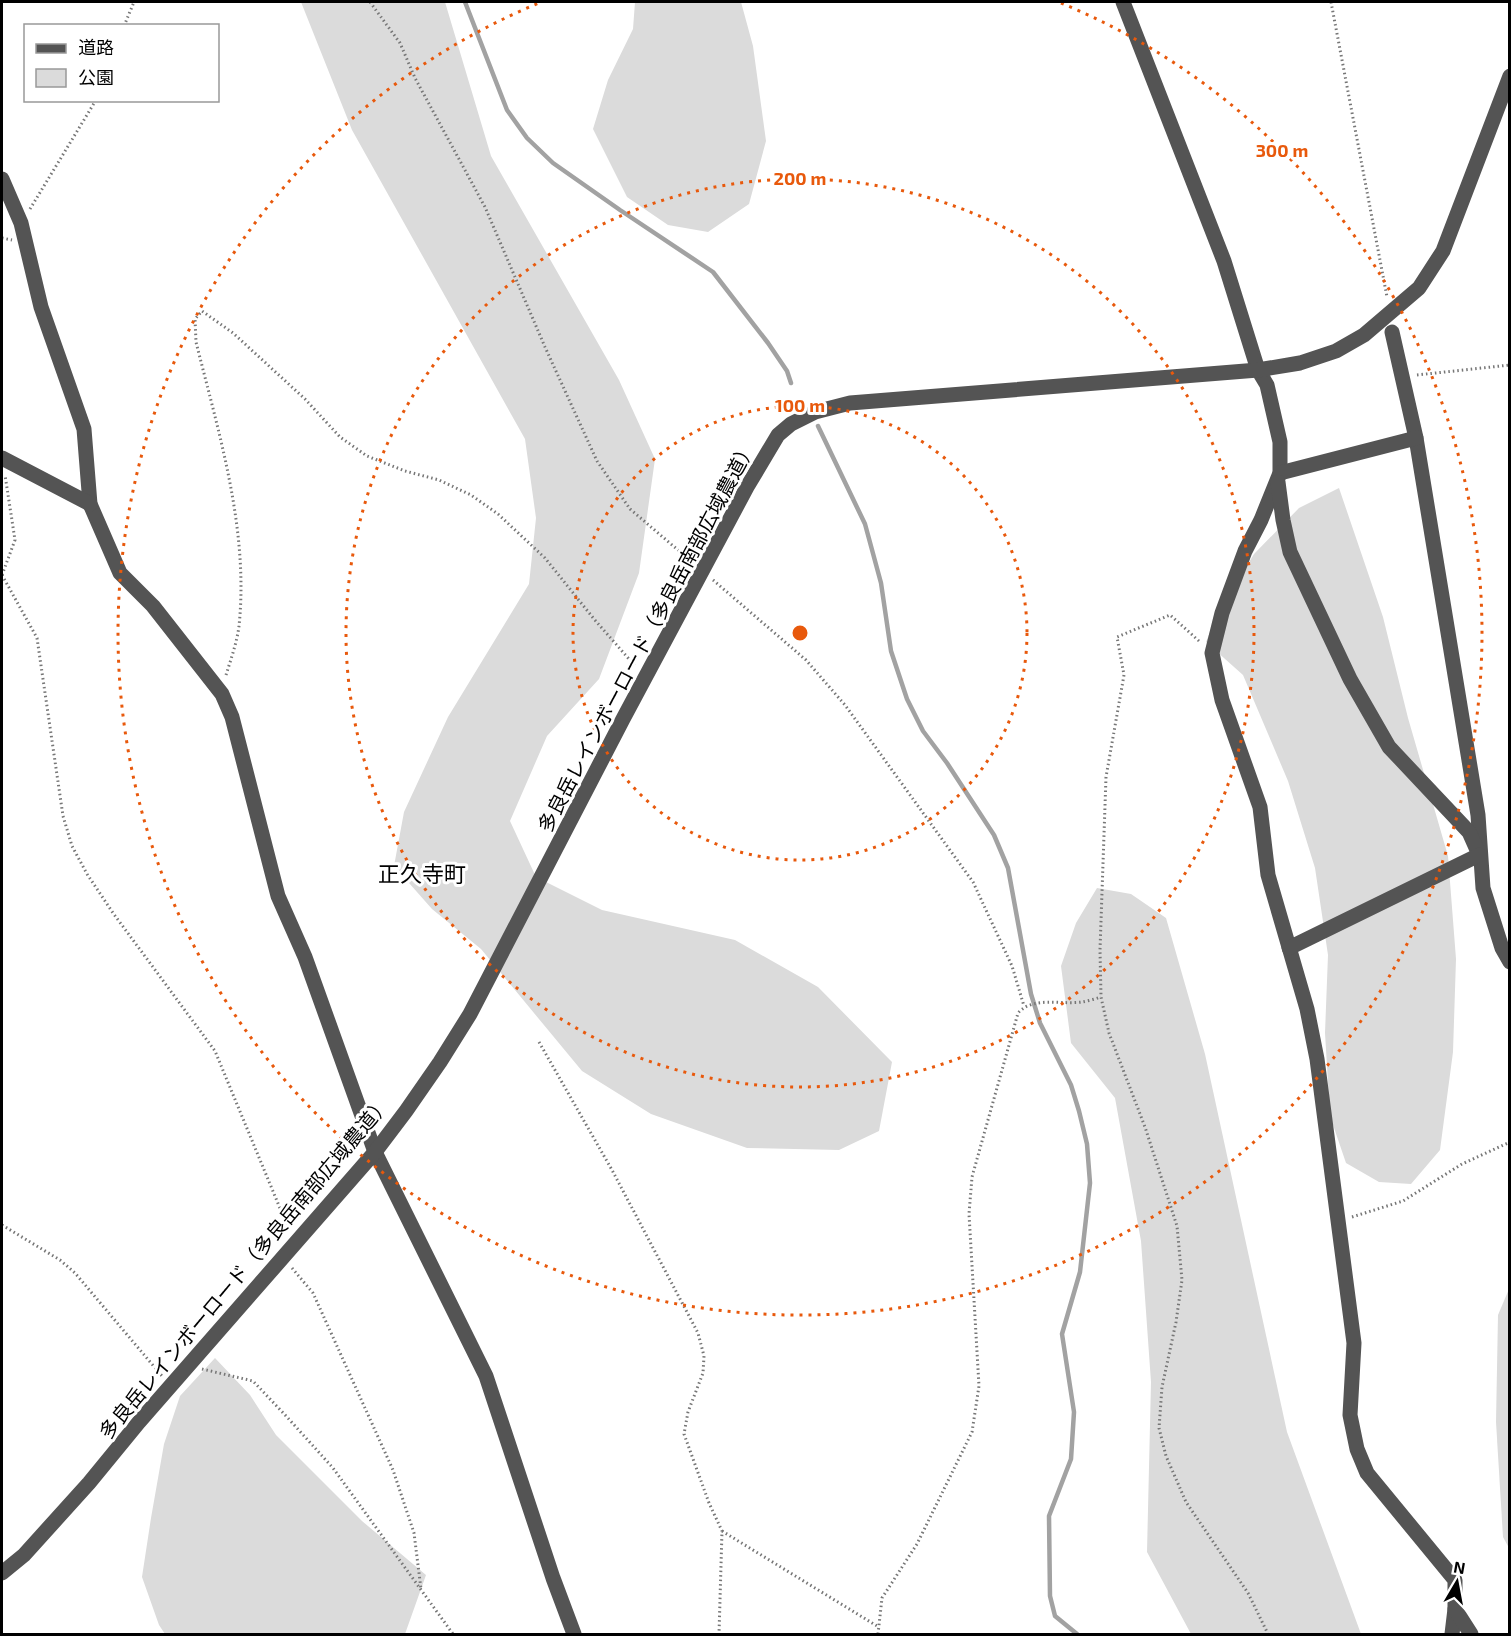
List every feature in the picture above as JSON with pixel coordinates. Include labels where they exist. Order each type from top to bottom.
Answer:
[{"type":"street","points":[[1123,2],[1224,261],[1258,370],[1267,385],[1280,442],[1279,477],[1283,520],[1290,552],[1350,679],[1389,747],[1469,832],[1479,855]]},
{"type":"street","name":"多良岳レインボーロード（多良岳南部広域農道）","points":[[2,1573],[44,1534],[375,1152],[440,1062],[470,1014],[645,678],[747,487],[778,435],[791,424],[815,412],[850,403],[1258,370],[1300,363],[1336,351],[1364,336],[1419,288],[1443,251],[1509,75]]},
{"type":"street","points":[[2,179],[21,223],[41,307],[84,429],[90,504],[120,573],[153,606],[222,694],[232,717],[278,896],[305,957],[375,1152],[486,1376],[574,1635]]},
{"type":"street","points":[[1392,332],[1416,438],[1478,815],[1483,888],[1502,948],[1509,962]]},
{"type":"street","points":[[1279,477],[1416,438]]},
{"type":"street","points":[[2,458],[90,504]]},
{"type":"street","points":[[1279,477],[1245,551],[1222,613],[1212,653],[1222,700],[1260,807],[1268,875],[1307,1009],[1317,1059],[1354,1343],[1350,1415],[1357,1449],[1367,1473],[1455,1580],[1452,1635]]},
{"type":"street","points":[[1289,948],[1479,855]]},
{"type":"street","points":[[1455,1609],[1471,1635]]},
{"type":"path","points":[[125,24],[135,2]]},
{"type":"path","points":[[370,2],[400,43],[415,78],[485,207],[597,461],[630,509],[806,660],[845,705],[973,882],[1012,966],[1024,1006]]},
{"type":"path","points":[[1331,2],[1387,297]]},
{"type":"path","points":[[21,223],[95,102]]},
{"type":"path","points":[[222,694],[239,628],[241,574],[232,487],[196,342],[195,319],[202,311],[233,333],[305,399],[340,437],[367,456],[405,471],[439,480],[471,495],[498,514],[545,558],[645,678]]},
{"type":"path","points":[[1403,377],[1509,365]]},
{"type":"path","points":[[2,458],[15,540],[2,575],[37,638],[63,816],[72,846],[87,874],[113,913],[215,1051],[294,1244]]},
{"type":"path","points":[[1212,653],[1170,615],[1117,637],[1124,675],[1106,777],[1100,950],[1101,997],[1108,1033],[1146,1127],[1177,1226],[1182,1280],[1176,1322],[1162,1386],[1159,1428],[1166,1456],[1186,1502],[1248,1593],[1268,1635]]},
{"type":"path","points":[[878,1635],[877,1626],[882,1598],[916,1544],[972,1432],[979,1386],[969,1214],[972,1177],[1018,1013],[1024,1006],[1038,1003],[1082,1002],[1101,997]]},
{"type":"path","points":[[539,1042],[612,1170],[698,1334],[704,1356],[703,1373],[688,1412],[684,1434],[709,1503],[722,1531],[719,1635]]},
{"type":"path","points":[[1339,1221],[1403,1201],[1462,1164],[1509,1142]]},
{"type":"path","points":[[2,1225],[60,1260],[75,1273],[171,1386]]},
{"type":"path","points":[[283,1256],[313,1293],[393,1470],[414,1533],[421,1591]]},
{"type":"path","points":[[189,1366],[253,1381],[333,1468],[453,1635]]},
{"type":"path","points":[[722,1531],[877,1626]]},
{"type":"green space","points":[[301,2],[445,2],[491,156],[619,380],[655,459],[639,573],[599,679],[547,736],[510,821],[536,877],[602,910],[735,940],[818,987],[892,1062],[879,1131],[839,1150],[747,1148],[651,1114],[582,1071],[481,949],[432,909],[394,866],[404,812],[448,717],[529,584],[536,518],[525,439],[352,130]]},
{"type":"green space","points":[[635,2],[741,2],[753,46],[766,141],[749,204],[708,232],[668,225],[627,197],[593,129],[608,80],[633,29]]},
{"type":"green space","points":[[1339,488],[1383,617],[1408,718],[1448,856],[1456,959],[1453,1052],[1440,1150],[1411,1184],[1379,1182],[1346,1163],[1330,1116],[1325,1033],[1328,955],[1315,868],[1288,781],[1243,675],[1206,642],[1217,615],[1254,554],[1299,508]]},
{"type":"green space","points":[[1097,888],[1131,894],[1166,918],[1205,1054],[1287,1432],[1361,1634],[1191,1634],[1147,1552],[1151,1382],[1141,1241],[1115,1098],[1071,1043],[1061,966],[1076,923]]},
{"type":"green space","points":[[1509,1289],[1510,1548],[1503,1537],[1496,1422],[1498,1315]]},
{"type":"green space","points":[[215,1358],[250,1395],[276,1435],[362,1521],[426,1575],[405,1634],[165,1634],[159,1625],[142,1577],[164,1444],[180,1396]]},
{"type":"waterway","points":[[465,2],[507,110],[527,138],[553,163],[713,272],[768,343],[787,371],[791,383]]},
{"type":"waterway","points":[[818,426],[865,524],[881,583],[891,651],[907,699],[923,731],[994,835],[1008,868],[1031,994],[1040,1023],[1071,1085],[1087,1144],[1090,1183],[1080,1272],[1062,1334],[1074,1412],[1071,1459],[1049,1516],[1050,1596],[1055,1616],[1077,1634]]},
{"type":"district","name":"正久寺町","points":[[422,873]]}]
